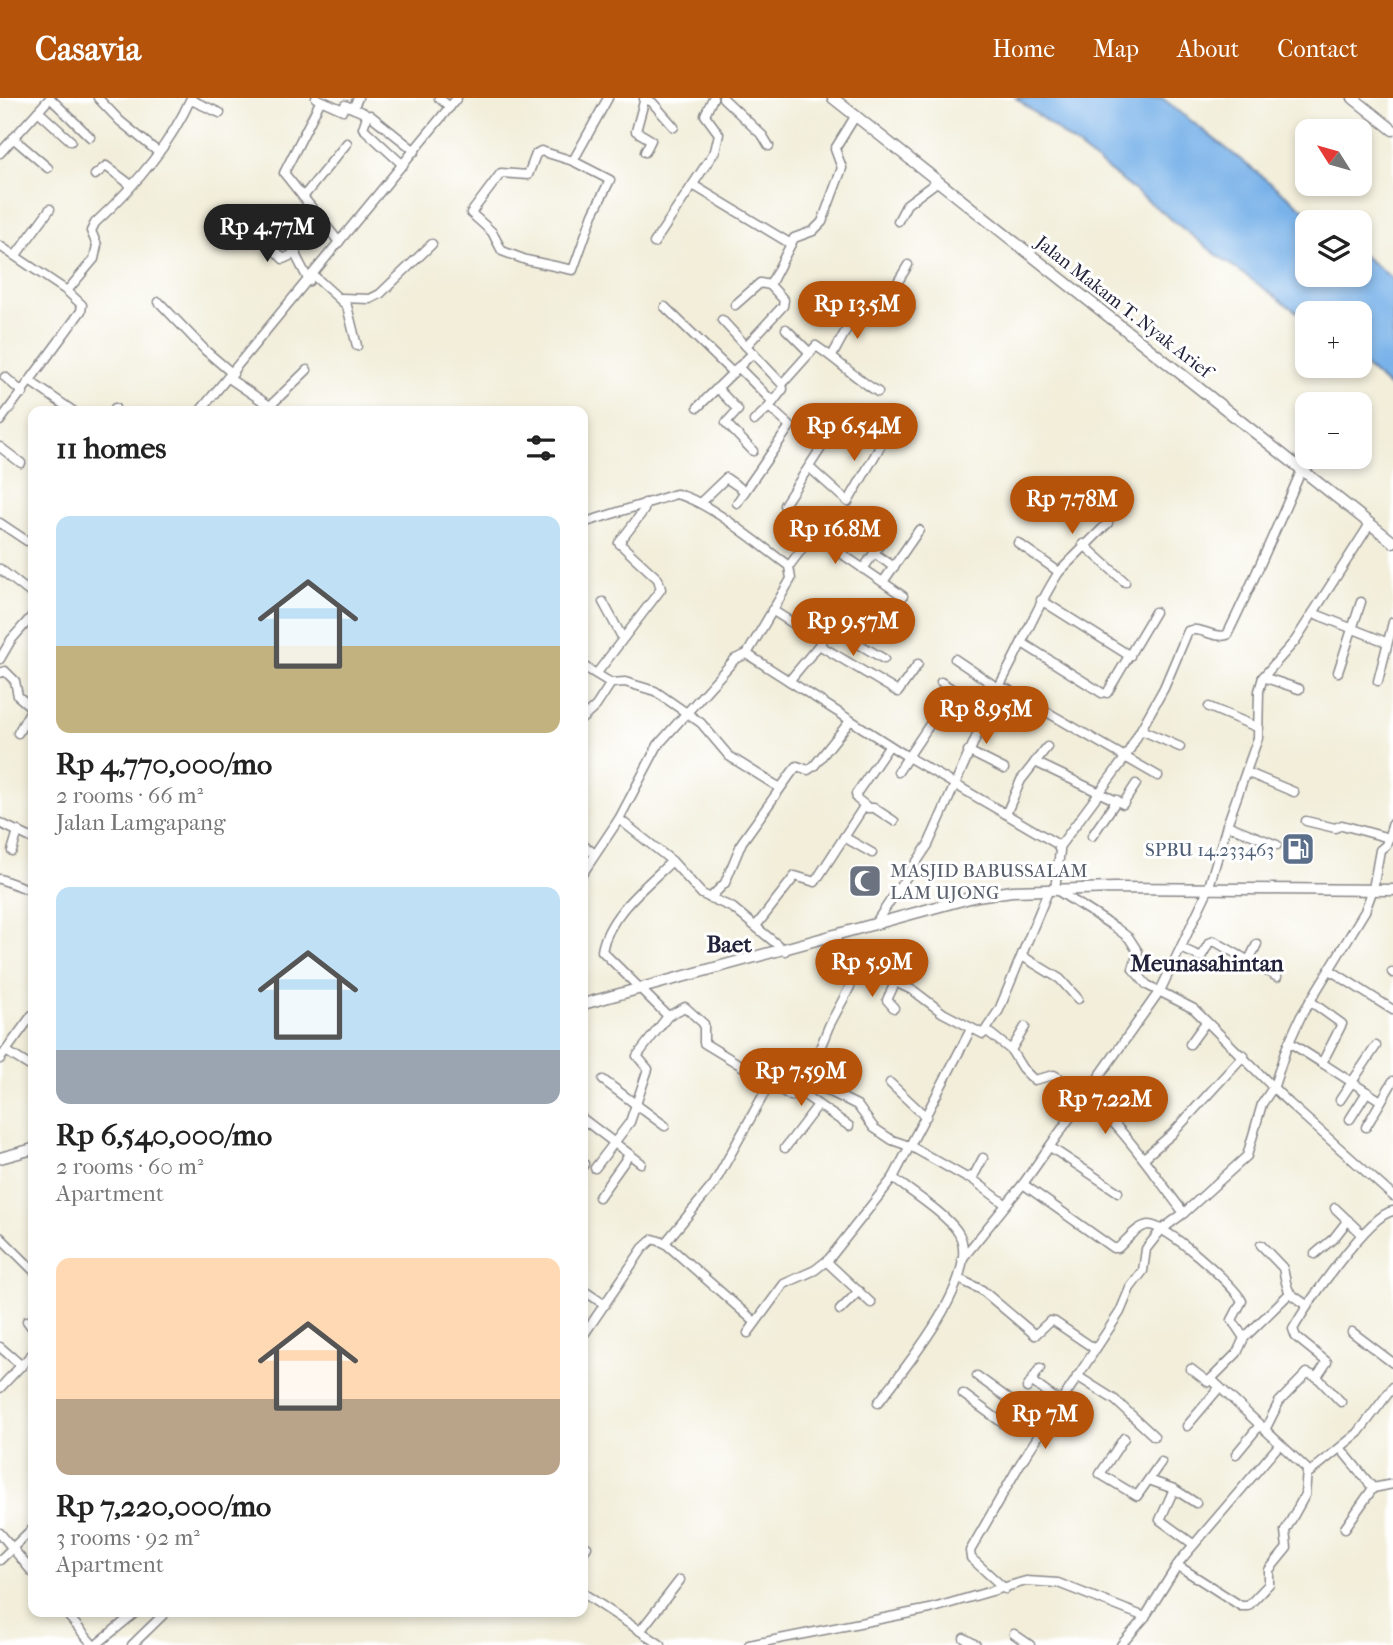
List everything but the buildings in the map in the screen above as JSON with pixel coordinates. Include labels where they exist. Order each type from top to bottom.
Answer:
[{"type":"street","points":[[0,153],[50,98],[90,137]]},
{"type":"street","points":[[98,98],[120,121],[158,152]]},
{"type":"street","points":[[353,108],[358,98]]},
{"type":"street","points":[[439,98],[450,107]]},
{"type":"street","points":[[204,406],[457,98]]},
{"type":"street","points":[[573,161],[608,98]]},
{"type":"street","points":[[645,152],[651,140],[636,131],[645,98],[674,127]]},
{"type":"street","points":[[654,243],[719,142],[716,128],[705,115],[713,98]]},
{"type":"street","points":[[723,98],[763,136],[769,146]]},
{"type":"street","name":"Jalan Makam T. Nyak Arief","points":[[833,98],[1295,463]]},
{"type":"street","points":[[1353,98],[1393,130]]},
{"type":"street","points":[[67,291],[94,259],[97,245],[91,231],[94,223],[131,185],[181,123],[191,99],[220,113]]},
{"type":"street","points":[[339,242],[284,173],[318,101],[343,110],[345,105],[364,113]]},
{"type":"street","points":[[38,111],[71,141]]},
{"type":"street","points":[[403,165],[363,128],[361,124],[367,116],[370,115],[415,150]]},
{"type":"street","points":[[771,285],[794,238],[813,231],[822,222],[842,168],[835,149],[856,115]]},
{"type":"street","points":[[13,138],[48,168]]},
{"type":"street","points":[[303,197],[347,143]]},
{"type":"street","points":[[541,151],[573,161],[610,181],[593,214],[576,268],[567,270],[550,266],[500,250],[492,232],[471,213],[494,182],[504,172],[528,175],[536,154],[541,151]]},
{"type":"street","points":[[95,175],[106,166],[131,185]]},
{"type":"street","points":[[898,221],[907,204],[938,181]]},
{"type":"street","points":[[693,185],[791,244]]},
{"type":"street","points":[[16,255],[50,209]]},
{"type":"street","points":[[250,223],[283,259],[296,253]]},
{"type":"street","points":[[280,225],[311,278],[341,299],[350,313],[357,346]]},
{"type":"street","points":[[341,299],[370,299],[380,294],[432,244]]},
{"type":"street","points":[[0,246],[67,291],[83,308],[0,421]]},
{"type":"street","points":[[832,356],[856,313],[866,318],[873,314],[886,295],[890,295],[908,265]]},
{"type":"street","points":[[735,305],[760,283],[771,285],[783,300],[783,306],[746,345]]},
{"type":"street","points":[[890,295],[909,309]]},
{"type":"street","points":[[159,302],[231,376],[265,406]]},
{"type":"street","points":[[665,307],[736,370],[790,426],[737,503]]},
{"type":"street","points":[[722,320],[782,384]]},
{"type":"street","points":[[786,329],[810,353]]},
{"type":"street","points":[[754,421],[771,405],[783,388],[782,384],[816,346],[845,365],[848,373],[878,392]]},
{"type":"street","points":[[698,407],[753,353]]},
{"type":"street","points":[[269,406],[307,370]]},
{"type":"street","points":[[5,377],[23,393]]},
{"type":"street","points":[[31,382],[66,406]]},
{"type":"street","points":[[717,388],[738,410],[726,423],[753,451]]},
{"type":"street","points":[[845,411],[784,505],[813,534],[903,596],[880,629]]},
{"type":"street","points":[[810,468],[848,502],[885,438]]},
{"type":"street","points":[[0,447],[21,463]]},
{"type":"street","points":[[832,937],[861,966],[914,991],[943,1013],[980,1034],[987,1031],[1052,889],[1059,847],[1125,758],[1188,631],[1196,629],[1218,636],[1227,635],[1240,604],[1254,582],[1302,469]]},
{"type":"street","name":"Jalan Makam T. Nyak Arief","points":[[1302,469],[1393,542]]},
{"type":"street","points":[[700,503],[726,478],[745,491]]},
{"type":"street","points":[[588,521],[676,494],[700,503],[789,566]]},
{"type":"street","points":[[597,673],[660,589],[658,579],[619,543],[645,510],[645,503]]},
{"type":"street","points":[[0,523],[28,540]]},
{"type":"street","points":[[874,925],[928,845],[985,709],[1024,644],[1041,600],[1059,572],[1083,544],[1108,523]]},
{"type":"street","points":[[962,1259],[1023,1184],[1161,989],[1208,890],[1259,729],[1259,691],[1263,677],[1294,641],[1370,524]]},
{"type":"street","points":[[883,582],[919,530]]},
{"type":"street","points":[[588,865],[619,819],[658,746],[735,659],[747,654],[791,579],[789,566],[813,534]]},
{"type":"street","points":[[863,569],[883,540]]},
{"type":"street","points":[[1018,543],[1059,572]]},
{"type":"street","points":[[1083,544],[1125,582]]},
{"type":"street","points":[[874,553],[894,567]]},
{"type":"street","points":[[0,569],[28,591]]},
{"type":"street","points":[[1041,600],[1130,656]]},
{"type":"street","points":[[603,602],[622,637]]},
{"type":"street","points":[[1338,672],[1349,630],[1361,602]]},
{"type":"street","points":[[772,610],[802,629]]},
{"type":"street","points":[[1024,644],[1105,693],[1155,612]]},
{"type":"street","points":[[1313,613],[1349,630],[1386,642]]},
{"type":"street","points":[[0,659],[11,640],[28,621]]},
{"type":"street","points":[[1378,681],[1393,622]]},
{"type":"street","points":[[789,681],[819,645],[830,627],[884,659]]},
{"type":"street","points":[[819,645],[898,692],[918,664]]},
{"type":"street","points":[[747,654],[889,746],[1059,847]]},
{"type":"street","points":[[955,659],[998,688],[1007,689],[1158,776]]},
{"type":"street","points":[[0,673],[5,671],[12,678],[19,697],[28,705]]},
{"type":"street","points":[[588,671],[591,674],[597,673],[611,683],[646,687],[689,713],[729,756],[780,788]]},
{"type":"street","points":[[1263,677],[1299,689]]},
{"type":"street","points":[[941,682],[985,709]]},
{"type":"street","points":[[588,713],[611,683]]},
{"type":"street","points":[[1209,707],[1259,729]]},
{"type":"street","points":[[898,772],[938,712]]},
{"type":"street","points":[[18,733],[28,715]]},
{"type":"street","points":[[710,898],[726,883],[741,842],[797,766],[808,769],[814,766],[850,721]]},
{"type":"street","points":[[1141,730],[1180,747]]},
{"type":"street","points":[[889,746],[856,794],[857,799],[866,806],[894,821]]},
{"type":"street","points":[[1006,814],[1021,780],[1048,747]]},
{"type":"street","points":[[968,751],[1004,769]]},
{"type":"street","points":[[1035,762],[1123,804],[1136,784]]},
{"type":"street","points":[[1246,772],[1294,792]]},
{"type":"street","points":[[1092,836],[1117,800]]},
{"type":"street","points":[[756,926],[795,876],[815,882],[866,806]]},
{"type":"street","points":[[619,819],[672,862],[702,894],[733,908],[785,951]]},
{"type":"street","points":[[1306,821],[1335,828],[1342,825],[1389,838]]},
{"type":"street","points":[[0,823],[28,836]]},
{"type":"street","points":[[1005,1589],[971,1558],[970,1551],[1041,1432],[1120,1312],[1130,1288],[1143,1270],[1144,1254],[1161,1230],[1184,1213],[1247,1156],[1262,1104],[1274,1086],[1289,1042],[1310,1001],[1364,911],[1373,889],[1380,850],[1389,838],[1393,823]]},
{"type":"street","points":[[1227,825],[1278,845]]},
{"type":"street","points":[[12,851],[18,831]]},
{"type":"street","points":[[844,837],[872,853]]},
{"type":"street","points":[[588,849],[595,854]]},
{"type":"street","points":[[668,1016],[609,960],[602,947],[631,901],[672,862]]},
{"type":"street","points":[[0,879],[28,889]]},
{"type":"street","points":[[1052,889],[1129,939],[1138,952],[1133,969],[1147,985],[1161,989],[1194,1009],[1393,1195]]},
{"type":"street","points":[[588,1003],[785,951],[976,896],[1052,889],[1393,890]]},
{"type":"street","points":[[1181,948],[1201,957],[1209,943],[1214,941],[1277,977]]},
{"type":"street","points":[[1248,962],[1257,944]]},
{"type":"street","points":[[1022,956],[1060,979],[1078,999]]},
{"type":"street","points":[[800,1092],[829,1026],[861,966]]},
{"type":"street","points":[[1330,970],[1393,1010]]},
{"type":"street","points":[[894,1008],[887,1000],[895,983]]},
{"type":"street","points":[[1310,1001],[1342,1024],[1322,1063]]},
{"type":"street","points":[[595,1168],[630,1122],[637,1105],[648,1069],[637,1056],[668,1016],[685,1007],[704,1024],[704,1043],[786,1095],[800,1092],[849,1126]]},
{"type":"street","points":[[0,1059],[28,1021]]},
{"type":"street","points":[[1190,1044],[1206,1022]]},
{"type":"street","points":[[1011,1049],[1025,1027]]},
{"type":"street","points":[[748,1333],[784,1284],[815,1270],[829,1259],[893,1178],[912,1147],[971,1029]]},
{"type":"street","points":[[987,1031],[1011,1049],[1021,1069],[1034,1080],[1054,1075],[1084,1095],[1144,1157],[1184,1213]]},
{"type":"street","points":[[1289,1042],[1381,1101]]},
{"type":"street","points":[[1340,1100],[1376,1046]]},
{"type":"street","points":[[6,1051],[28,1066]]},
{"type":"street","points":[[1144,1157],[1172,1134],[1244,1055]]},
{"type":"street","points":[[603,1080],[665,1126]]},
{"type":"street","points":[[806,1080],[857,1105],[874,1128],[892,1140],[912,1147],[971,1178],[1005,1205]]},
{"type":"street","points":[[1366,1127],[1393,1082]]},
{"type":"street","points":[[666,1242],[714,1184],[770,1083]]},
{"type":"street","points":[[890,1083],[926,1117]]},
{"type":"street","points":[[1350,1119],[1367,1093]]},
{"type":"street","points":[[785,1148],[818,1105]]},
{"type":"street","points":[[588,1123],[641,1163]]},
{"type":"street","points":[[1050,1147],[1118,1192]]},
{"type":"street","points":[[0,1158],[28,1150]]},
{"type":"street","points":[[599,1197],[629,1154]]},
{"type":"street","points":[[971,1178],[983,1158]]},
{"type":"street","points":[[878,1403],[951,1299],[959,1279],[962,1259],[963,1243],[956,1229],[893,1178]]},
{"type":"street","points":[[1023,1184],[1113,1248],[1118,1248],[1141,1227],[1149,1225],[1200,1256],[1239,1295],[1242,1301],[1233,1320],[1244,1338]]},
{"type":"street","points":[[1335,1208],[1362,1234]]},
{"type":"street","points":[[1317,1377],[1327,1362],[1296,1337],[1293,1329],[1307,1305],[1362,1234],[1382,1215],[1393,1211]]},
{"type":"street","points":[[1315,1255],[1334,1238],[1348,1220]]},
{"type":"street","points":[[0,1237],[28,1265]]},
{"type":"street","points":[[588,1329],[653,1240],[666,1242],[755,1322]]},
{"type":"street","points":[[1261,1245],[1283,1268],[1283,1282],[1289,1294],[1307,1305]]},
{"type":"street","points":[[829,1259],[827,1262],[871,1303]]},
{"type":"street","points":[[959,1279],[982,1290],[1035,1335],[1050,1321],[1055,1322],[1095,1349]]},
{"type":"street","points":[[841,1310],[859,1290]]},
{"type":"street","points":[[588,1293],[605,1305]]},
{"type":"street","points":[[1191,1369],[1208,1382],[1237,1353],[1244,1338],[1289,1294]]},
{"type":"street","points":[[1352,1332],[1393,1363]]},
{"type":"street","points":[[0,1346],[22,1366]]},
{"type":"street","points":[[0,1388],[28,1359]]},
{"type":"street","points":[[1040,1368],[1029,1385],[1060,1402]]},
{"type":"street","points":[[1236,1454],[1262,1427],[1300,1376],[1307,1373],[1317,1377],[1341,1402]]},
{"type":"street","points":[[963,1394],[1004,1424],[1017,1405],[977,1376]]},
{"type":"street","points":[[1077,1376],[1115,1400],[1154,1436]]},
{"type":"street","points":[[1211,1379],[1307,1470],[1313,1471],[1341,1449],[1383,1404],[1393,1387]]},
{"type":"street","points":[[1187,1426],[1219,1388]]},
{"type":"street","points":[[1012,1412],[1041,1432]]},
{"type":"street","points":[[1124,1438],[1098,1477],[1138,1496],[1161,1462]]},
{"type":"street","points":[[1121,1645],[1142,1620],[1177,1565],[1280,1444]]},
{"type":"street","points":[[1341,1449],[1373,1488]]},
{"type":"street","points":[[1177,1565],[1241,1606],[1248,1605],[1269,1584],[1269,1570],[1287,1548],[1285,1531],[1305,1495],[1307,1470]]},
{"type":"street","points":[[1149,1479],[1174,1489],[1196,1503]]},
{"type":"street","points":[[1345,1528],[1373,1488],[1393,1484]]},
{"type":"street","points":[[1174,1489],[1160,1520],[1194,1544]]},
{"type":"street","points":[[0,1533],[28,1567]]},
{"type":"street","points":[[0,1560],[28,1533]]},
{"type":"street","points":[[641,1630],[680,1580]]},
{"type":"street","points":[[749,1645],[930,1609],[1026,1581],[1058,1583],[1142,1620]]},
{"type":"street","points":[[588,1596],[661,1645]]},
{"type":"street","points":[[70,1617],[95,1645],[130,1617]]},
{"type":"street","points":[[132,1645],[161,1617]]},
{"type":"street","points":[[964,1638],[976,1645]]},
{"type":"street","points":[[1017,1639],[1030,1645]]},
{"type":"water","points":[[1016,98],[1162,98],[1305,210],[1295,210],[1295,287],[1372,287],[1372,262],[1393,279],[1393,390],[1372,372],[1372,301],[1295,301],[1295,310],[1217,255]]},
{"type":"place","name":"SPBU 14.233463","points":[[1298,849]]},
{"type":"place","name":"MASJID BABUSSALAM LAM UJONG","points":[[865,881]]},
{"type":"district","name":"Baet","points":[[729,944]]},
{"type":"district","name":"Meunasahintan","points":[[1207,963]]}]
